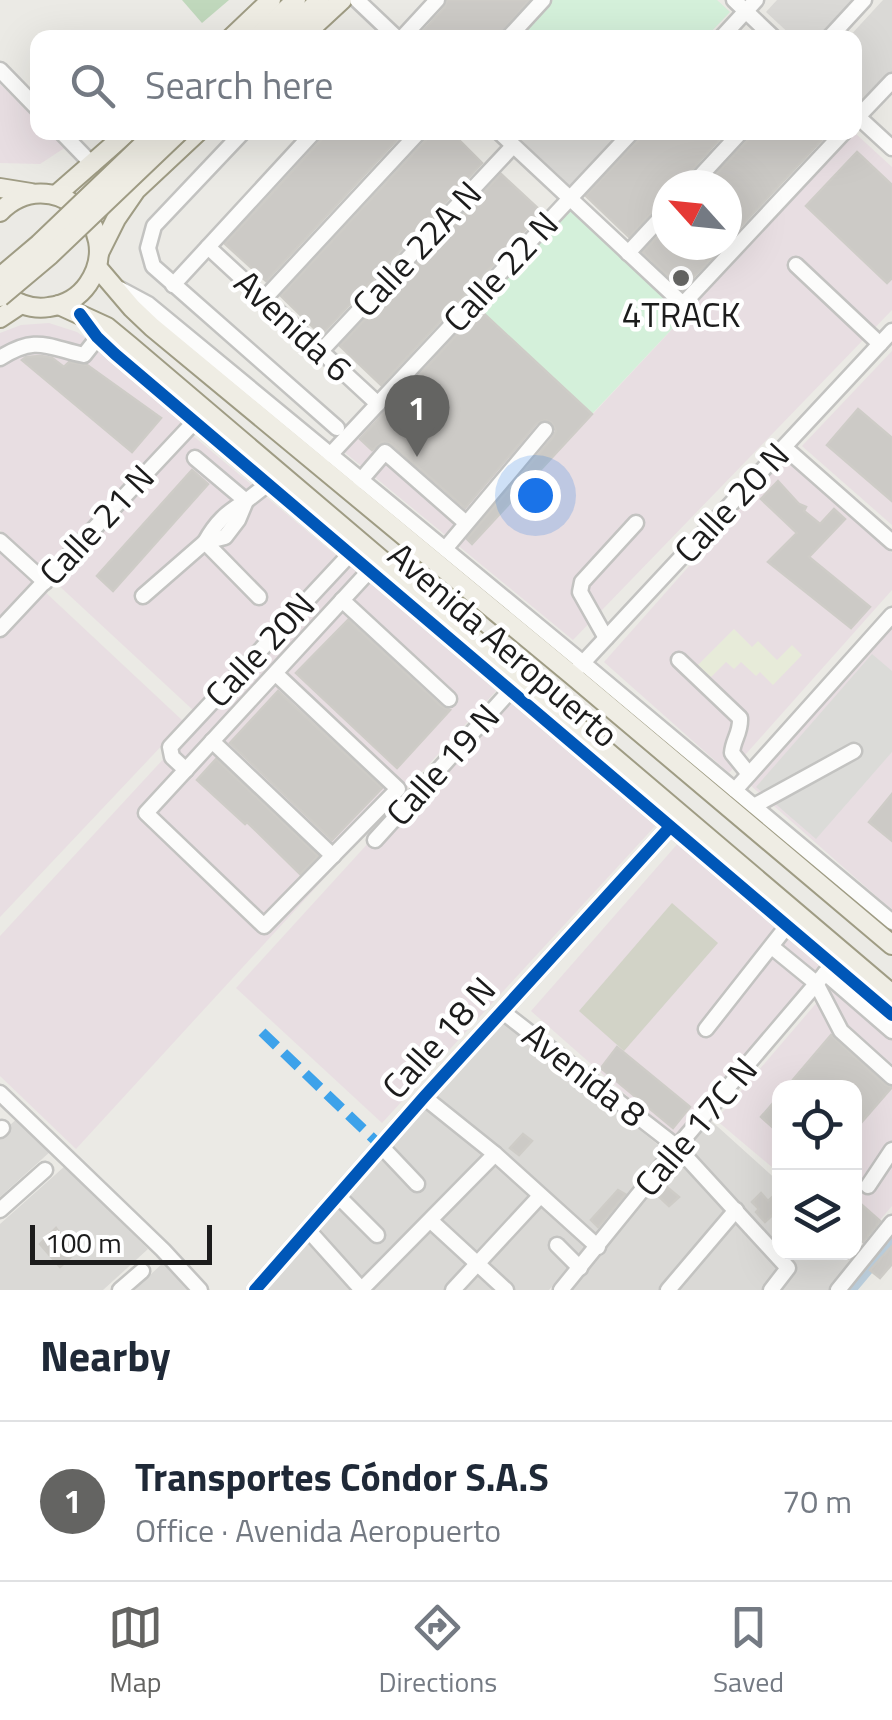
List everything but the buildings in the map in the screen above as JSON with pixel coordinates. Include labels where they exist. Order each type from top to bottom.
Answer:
[{"type":"main road","points":[[239,30],[271,0]]},
{"type":"main road","points":[[264,30],[296,0]]},
{"type":"main road","points":[[288,30],[320,0]]},
{"type":"main road","points":[[310,30],[342,0]]},
{"type":"main road","points":[[0,212],[19,198],[47,194],[92,165],[119,140]]},
{"type":"main road","points":[[0,276],[148,140]]},
{"type":"main road","points":[[0,297],[171,140]]},
{"type":"main road","points":[[59,306],[83,291],[116,219],[136,190],[189,140]]},
{"type":"main road","points":[[0,188],[47,194]]},
{"type":"main road","name":"Avenida Aeropuerto","points":[[47,194],[74,203],[88,216],[97,234],[98,260],[110,284],[152,327],[577,669],[892,946]]},
{"type":"main road","points":[[0,289],[21,304],[0,318]]},
{"type":"main road","name":"Avenida Aeropuerto","points":[[21,304],[59,306],[80,314],[459,624],[558,720],[886,998]]},
{"type":"main road","points":[[431,622],[459,624]]},
{"type":"street","points":[[356,0],[391,30]]},
{"type":"street","points":[[408,30],[437,0]]},
{"type":"street","points":[[518,30],[543,0]]},
{"type":"street","points":[[734,0],[751,6],[768,30]]},
{"type":"street","points":[[836,30],[864,0]]},
{"type":"street","points":[[728,30],[751,6]]},
{"type":"street","points":[[0,70],[30,101]]},
{"type":"street","points":[[862,111],[892,82]]},
{"type":"street","points":[[862,122],[892,148]]},
{"type":"street","points":[[69,140],[92,165]]},
{"type":"street","points":[[235,140],[154,226],[148,248],[153,266],[337,428]]},
{"type":"street","points":[[172,285],[307,140]]},
{"type":"street","points":[[264,299],[413,140]]},
{"type":"street","points":[[507,140],[683,304],[837,140]]},
{"type":"street","name":"Calle 22 N","points":[[330,456],[623,140]]},
{"type":"street","points":[[706,170],[734,140]]},
{"type":"street","name":"Calle 22A N","points":[[321,352],[513,146]]},
{"type":"street","points":[[628,253],[652,227]]},
{"type":"street","name":"Avenida 6","points":[[208,247],[378,404]]},
{"type":"street","points":[[796,265],[880,344]]},
{"type":"street","name":"Avenida Aeropuerto","points":[[110,284],[148,304],[445,550],[479,588]]},
{"type":"street","name":"Calle 20 N","points":[[577,669],[892,331]]},
{"type":"street","points":[[0,358],[16,348],[40,343],[84,355],[102,332]]},
{"type":"street","name":"Avenida Aeropuerto","points":[[102,332],[195,421],[510,691],[558,720],[670,828],[788,926],[824,974],[886,998],[892,1015]]},
{"type":"street","name":"Calle 21 N","points":[[0,629],[195,421]]},
{"type":"street","points":[[445,550],[546,430]]},
{"type":"street","points":[[784,447],[892,542]]},
{"type":"street","points":[[360,481],[385,452],[466,522]]},
{"type":"street","points":[[196,458],[246,501]]},
{"type":"street","points":[[142,596],[205,542],[225,537],[246,501],[269,482]]},
{"type":"street","points":[[606,638],[580,592],[582,582],[636,523]]},
{"type":"street","points":[[0,540],[44,582]]},
{"type":"street","points":[[205,542],[259,597]]},
{"type":"street","name":"Calle 20N","points":[[186,770],[172,757],[170,747],[351,553]]},
{"type":"street","points":[[275,673],[398,788],[264,926],[146,813],[212,741],[370,570]]},
{"type":"street","points":[[342,600],[449,699]]},
{"type":"street","points":[[735,790],[892,615]]},
{"type":"street","points":[[679,660],[740,718],[741,729],[732,744],[732,753],[749,774]]},
{"type":"street","name":"Avenida Aeropuerto","points":[[577,669],[735,790],[892,922]]},
{"type":"street","name":"Calle 19 N","points":[[375,840],[510,691]]},
{"type":"street","points":[[212,741],[333,856]]},
{"type":"street","points":[[754,806],[854,751]]},
{"type":"street","name":"Calle 18 N","points":[[255,1290],[424,1097],[670,828]]},
{"type":"street","points":[[706,1029],[788,926]]},
{"type":"street","points":[[772,947],[824,974],[892,1031]]},
{"type":"street","points":[[824,974],[840,1031],[892,1077]]},
{"type":"street","name":"Calle 17C N","points":[[561,1290],[824,974]]},
{"type":"street","name":"Avenida 8","points":[[502,1012],[678,1147],[788,1268],[771,1290]]},
{"type":"street","points":[[0,1093],[200,1290]]},
{"type":"street","points":[[424,1097],[495,1154],[598,1247]]},
{"type":"street","points":[[382,1147],[417,1184]]},
{"type":"street","points":[[868,1186],[892,1150]]},
{"type":"street","points":[[308,1231],[362,1290],[495,1154]]},
{"type":"street","points":[[0,1210],[45,1170]]},
{"type":"street","points":[[453,1290],[540,1196]]},
{"type":"street","points":[[338,1197],[377,1235]]},
{"type":"street","points":[[668,1290],[736,1210]]},
{"type":"street","points":[[431,1221],[506,1290]]},
{"type":"street","points":[[838,1290],[892,1223]]},
{"type":"street","points":[[557,1245],[580,1268]]},
{"type":"street","points":[[120,1290],[142,1271]]},
{"type":"shaded area","points":[[777,0],[853,0],[825,30],[785,30],[766,12]]},
{"type":"shaded area","points":[[883,0],[892,0],[892,77],[864,107],[862,30],[855,30]]},
{"type":"shaded area","points":[[0,84],[30,113],[30,140],[58,140],[66,147],[40,164],[0,163]]},
{"type":"shaded area","points":[[862,139],[892,167],[892,310],[573,640],[343,451],[478,307],[593,414],[737,260],[742,260],[742,254],[848,140]]},
{"type":"shaded area","points":[[521,140],[614,140],[571,187]]},
{"type":"shaded area","points":[[49,323],[77,332],[105,352],[186,423],[43,569],[0,530],[0,333],[21,325]]},
{"type":"shaded area","points":[[892,351],[892,525],[802,446]]},
{"type":"shaded area","points":[[191,434],[338,557],[194,711],[55,582]]},
{"type":"shaded area","points":[[785,458],[892,553],[892,590],[729,773],[604,662]]},
{"type":"shaded area","points":[[0,550],[34,581],[0,617]]},
{"type":"shaded area","points":[[346,561],[496,691],[76,1149],[0,1076],[0,936]]},
{"type":"shaded area","points":[[44,591],[184,722],[0,917],[0,638]]},
{"type":"shaded area","points":[[892,622],[892,910],[750,785]]},
{"type":"shaded area","points":[[872,654],[892,671],[892,752],[816,839],[756,787]]},
{"type":"shaded area","points":[[505,693],[657,824],[382,1123],[236,988]]},
{"type":"shaded area","points":[[680,841],[824,968],[675,1138],[531,1011]]},
{"type":"shaded area","points":[[672,903],[718,943],[624,1051],[579,1011]]},
{"type":"shaded area","points":[[831,986],[892,1040],[892,1206],[862,1241],[862,1080],[772,1080],[772,1167],[716,1120]]},
{"type":"shaded area","points":[[503,1020],[667,1152],[549,1290],[258,1290]]},
{"type":"shaded area","points":[[19,1117],[52,1150],[0,1197],[0,1134]]},
{"type":"shaded area","points":[[708,1118],[772,1176],[772,1260],[861,1260],[838,1290],[568,1290]]},
{"type":"shaded area","points":[[65,1166],[148,1249],[103,1290],[0,1290],[0,1224]]},
{"type":"shaded area","points":[[164,1262],[190,1290],[134,1290]]},
{"type":"green space","points":[[182,0],[229,0],[202,23]]},
{"type":"green space","points":[[553,0],[717,0],[730,12],[713,30],[527,28]]},
{"type":"green space","points":[[568,208],[686,314],[592,414],[478,307]]},
{"type":"green space","points":[[734,629],[752,647],[758,641],[777,660],[792,645],[802,655],[773,685],[741,662],[734,669],[726,662],[711,677],[698,665]]},
{"type":"waterway","points":[[850,1290],[892,1240]]},
{"type":"marked path","points":[[262,1032],[382,1147]]},
{"type":"cycle path","points":[[80,314],[115,354],[892,1015]]},
{"type":"cycle path","points":[[255,1290],[669,828]]},
{"type":"place","name":"4TRACK","points":[[681,278]]},
{"type":"place","name":"Transportes Cóndor S.A.S","points":[[417,457]]}]
